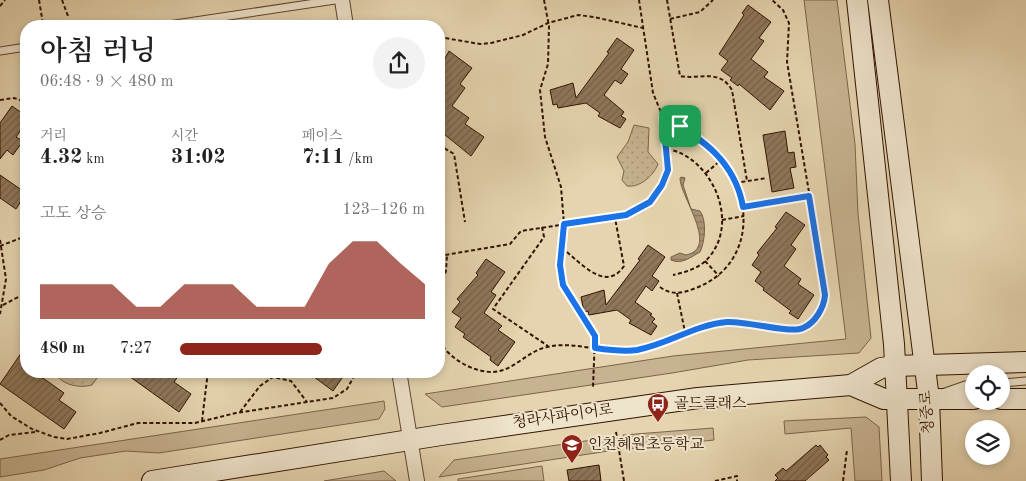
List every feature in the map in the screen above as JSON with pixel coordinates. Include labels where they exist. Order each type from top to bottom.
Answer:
[{"type":"main road","name":"청중로","points":[[857,0],[894,344],[901,481]]},
{"type":"main road","name":"청중로","points":[[878,0],[928,399],[932,481]]},
{"type":"main road","points":[[851,385],[881,368],[894,366],[1026,362]]},
{"type":"main road","name":"청라사파이어로","points":[[152,481],[410,439],[662,402],[851,385],[884,399],[965,399]]},
{"type":"main road","points":[[1010,399],[1026,399]]},
{"type":"street","points":[[342,0],[345,20]]},
{"type":"street","points":[[400,378],[417,481]]},
{"type":"lane","points":[[202,20],[335,0]]},
{"type":"lane","points":[[0,51],[20,48]]},
{"type":"lane","points":[[975,363],[1026,370]]},
{"type":"lane","points":[[1010,382],[1026,381]]},
{"type":"lane","points":[[928,399],[965,385]]},
{"type":"path","points":[[0,6],[5,0]]},
{"type":"path","points":[[39,0],[42,20]]},
{"type":"path","points":[[62,0],[68,16]]},
{"type":"path","points":[[544,0],[548,24],[548,64],[540,90],[545,137],[561,188],[564,224],[560,265],[563,285],[595,336],[593,388]]},
{"type":"path","points":[[445,277],[447,255],[510,244],[521,231],[614,217],[644,206],[656,194],[668,170],[667,149],[663,117],[653,93],[639,0]]},
{"type":"path","points":[[667,0],[680,76],[711,75],[724,81],[732,90],[747,181]]},
{"type":"path","points":[[670,19],[700,12],[713,0]]},
{"type":"path","points":[[445,348],[454,358],[475,368],[495,372],[512,367],[533,352],[548,346],[566,345],[638,350],[685,332],[710,325],[740,322],[796,331],[810,323],[821,309],[825,295],[788,62],[789,23],[783,10],[772,0]]},
{"type":"path","points":[[445,38],[491,44],[524,35],[548,24],[578,15],[643,28]]},
{"type":"path","points":[[0,100],[14,98],[20,100]]},
{"type":"path","points":[[660,287],[677,293],[700,286],[719,276],[738,252],[744,216],[735,183],[722,159],[703,140],[663,117]]},
{"type":"path","points":[[445,149],[454,154],[465,222]]},
{"type":"path","points":[[667,149],[688,155],[706,173],[716,192],[722,220],[718,242],[705,261],[692,270],[673,275]]},
{"type":"path","points":[[706,173],[722,159]]},
{"type":"path","points":[[735,183],[767,178]]},
{"type":"path","points":[[743,207],[809,196]]},
{"type":"path","points":[[722,220],[744,216]]},
{"type":"path","points":[[562,248],[595,274],[603,277],[612,276],[624,266],[614,217]]},
{"type":"path","points":[[542,228],[544,237],[493,309],[548,346]]},
{"type":"path","points":[[1,246],[20,238]]},
{"type":"path","points":[[0,240],[6,279],[0,314]]},
{"type":"path","points":[[705,261],[719,276]]},
{"type":"path","points":[[677,293],[685,332]]},
{"type":"path","points":[[3,305],[20,296]]},
{"type":"path","points":[[202,421],[207,378]]},
{"type":"path","points":[[240,412],[260,386],[272,378]]},
{"type":"path","points":[[278,378],[291,381],[307,402]]},
{"type":"path","points":[[0,403],[11,416],[38,432],[67,439],[138,423],[185,424],[240,412],[340,395],[348,389],[354,378]]},
{"type":"path","points":[[0,440],[9,435],[38,432]]},
{"type":"path","points":[[616,432],[624,481]]},
{"type":"path","points":[[843,481],[848,450]]},
{"type":"path","points":[[715,481],[737,476],[738,481]]},
{"type":"shaded area","points":[[804,0],[837,0],[855,144],[858,214],[871,338],[859,353],[748,360],[442,407],[425,394],[673,356],[846,339]]},
{"type":"shaded area","points":[[634,125],[649,128],[648,152],[658,164],[646,180],[637,185],[627,186],[622,180],[624,171],[617,157],[628,142]]},
{"type":"shaded area","points":[[682,177],[685,178],[683,185],[690,206],[680,178]]},
{"type":"shaded area","points":[[691,209],[700,211],[704,220],[703,243],[700,252],[686,260],[678,262],[671,260],[671,257],[680,253],[686,255],[696,250],[699,243],[699,233]]},
{"type":"shaded area","points":[[97,378],[92,385],[83,386],[73,385],[60,379]]},
{"type":"shaded area","points":[[384,401],[385,409],[379,419],[159,453],[126,451],[80,458],[44,470],[0,477],[0,459]]},
{"type":"shaded area","points":[[866,417],[879,427],[882,481],[855,481],[851,428],[785,434],[784,421]]},
{"type":"shaded area","points":[[713,428],[714,440],[626,449],[623,435]]},
{"type":"shaded area","points":[[613,437],[615,450],[439,477],[454,460]]},
{"type":"shaded area","points":[[542,466],[544,481],[458,481],[458,479]]},
{"type":"shaded area","points":[[384,471],[396,481],[324,481]]},
{"type":"building","points":[[748,5],[771,22],[759,38],[764,41],[751,59],[768,72],[764,77],[784,91],[770,110],[739,84],[738,86],[730,80],[732,78],[721,70],[728,61],[719,54],[744,15],[742,13]]},
{"type":"building","points":[[617,38],[634,50],[621,69],[628,74],[621,84],[615,80],[604,95],[624,112],[621,116],[626,119],[620,128],[598,116],[600,113],[586,103],[558,108],[557,104],[553,105],[550,90],[573,83],[576,98],[609,53],[607,52]]},
{"type":"building","points":[[449,51],[472,68],[460,84],[465,88],[452,106],[469,118],[465,124],[484,137],[471,156],[445,135],[445,59]]},
{"type":"building","points":[[12,106],[20,112],[20,131],[16,137],[20,139],[20,145],[13,155],[7,150],[0,159],[0,123]]},
{"type":"building","points":[[785,131],[788,153],[794,152],[796,167],[790,168],[794,188],[772,192],[763,135]]},
{"type":"building","points":[[0,175],[20,189],[20,203],[16,209],[0,198]]},
{"type":"building","points":[[786,212],[805,225],[791,245],[796,249],[784,266],[801,279],[798,284],[814,295],[798,319],[755,281],[761,272],[752,265],[759,255],[757,253],[777,228],[775,227]]},
{"type":"building","points":[[648,245],[665,257],[652,276],[659,281],[652,291],[646,286],[635,302],[652,314],[650,315],[655,319],[652,322],[657,326],[651,335],[629,323],[631,320],[617,310],[589,315],[588,311],[584,312],[581,297],[604,290],[606,305],[640,260],[638,259]]},
{"type":"building","points":[[486,259],[505,272],[491,292],[496,295],[484,313],[502,326],[498,330],[515,342],[498,366],[490,360],[491,357],[463,337],[465,334],[455,327],[461,318],[452,312],[460,302],[457,299],[478,275],[476,273]]},
{"type":"building","points":[[20,355],[20,378],[43,378],[64,393],[59,400],[76,412],[64,429],[0,384]]},
{"type":"building","points":[[132,378],[177,378],[174,382],[191,394],[179,412]]},
{"type":"building","points":[[315,378],[342,378],[333,391]]},
{"type":"building","points":[[816,445],[818,447],[820,445],[828,455],[826,457],[829,460],[805,481],[775,481],[778,478],[775,475],[783,468],[786,471]]},
{"type":"building","points":[[599,465],[601,481],[569,481],[567,470]]},
{"type":"place","name":"골드클래스","points":[[658,423]]},
{"type":"place","name":"인천혜원초등학교","points":[[572,464]]},
{"type":"route","points":[[663,117],[680,126],[703,140],[719,155],[733,177],[740,193],[743,207],[809,196],[825,287],[824,302],[810,323],[796,331],[750,322],[729,322],[699,327],[638,350],[618,351],[595,348],[595,336],[563,285],[560,265],[564,224],[626,215],[650,202],[662,185],[668,170],[663,117]]}]
